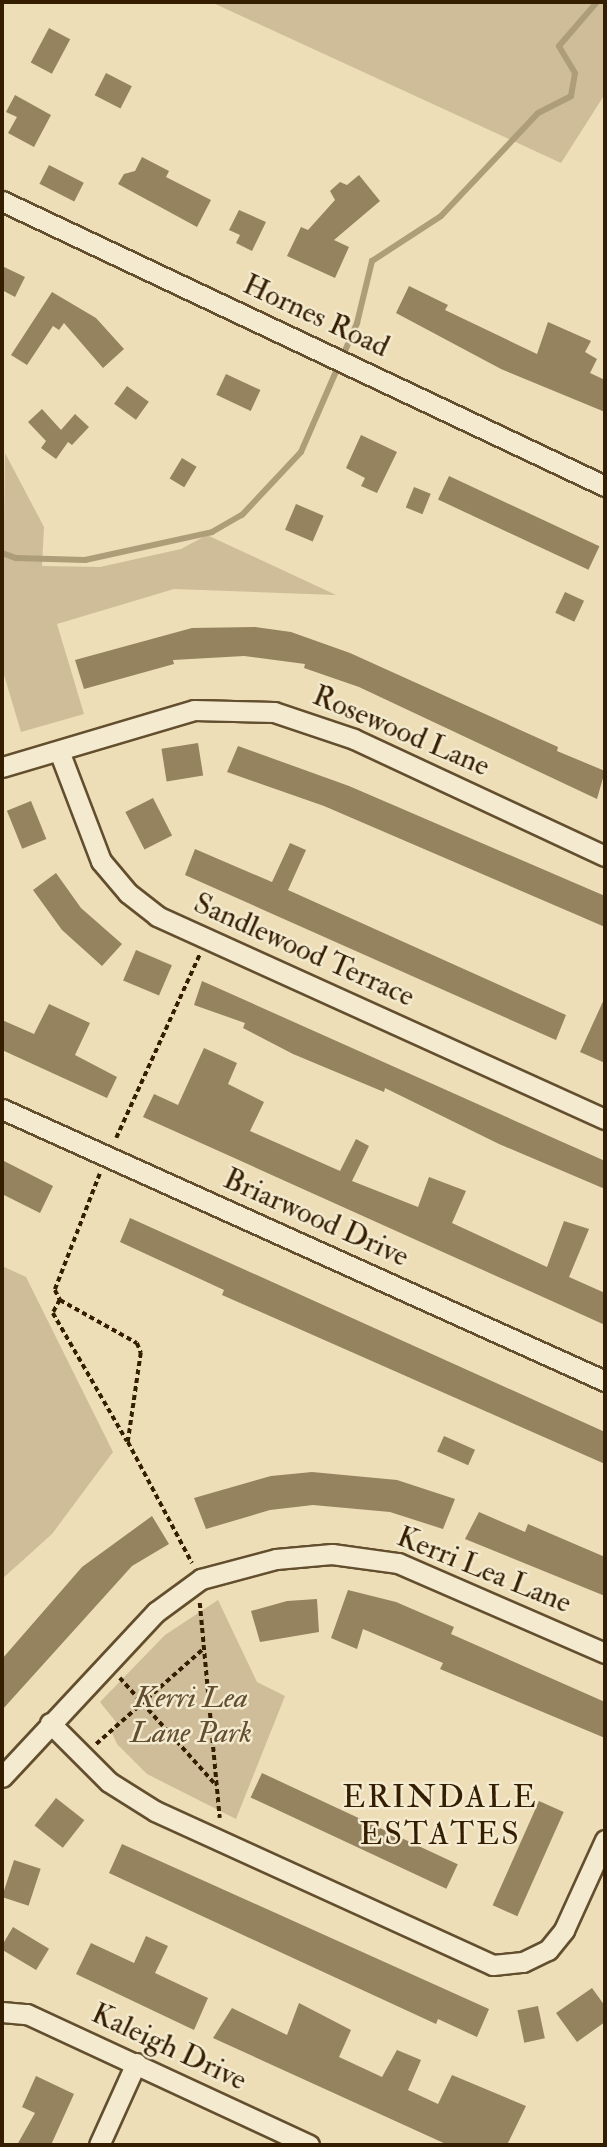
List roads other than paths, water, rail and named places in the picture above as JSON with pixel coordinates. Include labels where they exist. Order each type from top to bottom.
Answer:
[{"type":"street","name":"Hornes Road","points":[[2,201],[605,486]]},
{"type":"street","name":"Rosewood Lane","points":[[2,767],[194,710],[274,712],[335,731],[605,856]]},
{"type":"street","name":"Sandlewood Terrace","points":[[59,751],[92,843],[114,879],[157,916],[605,1119]]},
{"type":"street","name":"Briarwood Drive","points":[[2,1109],[605,1381]]},
{"type":"street","name":"Kerri Lea Lane","points":[[2,1777],[156,1612],[201,1579],[276,1559],[368,1556],[398,1563],[605,1653]]},
{"type":"street","points":[[50,1723],[109,1782],[155,1811],[223,1838],[493,1965],[523,1962],[548,1950],[564,1930],[605,1840]]},
{"type":"street","name":"Kaleigh Drive","points":[[2,2012],[27,2014],[309,2145]]},
{"type":"street","points":[[99,2145],[136,2063]]},
{"type":"waterway","points":[[2,553],[16,558],[85,560],[212,532],[242,515],[301,452],[357,323],[372,261],[441,216],[538,113],[571,96],[575,73],[559,46],[597,2]]},
{"type":"district","name":"ERINDALE ESTATES","points":[[440,1816]]},
{"type":"park label","name":"Kerri Lea Lane Park","points":[[191,1715]]}]
